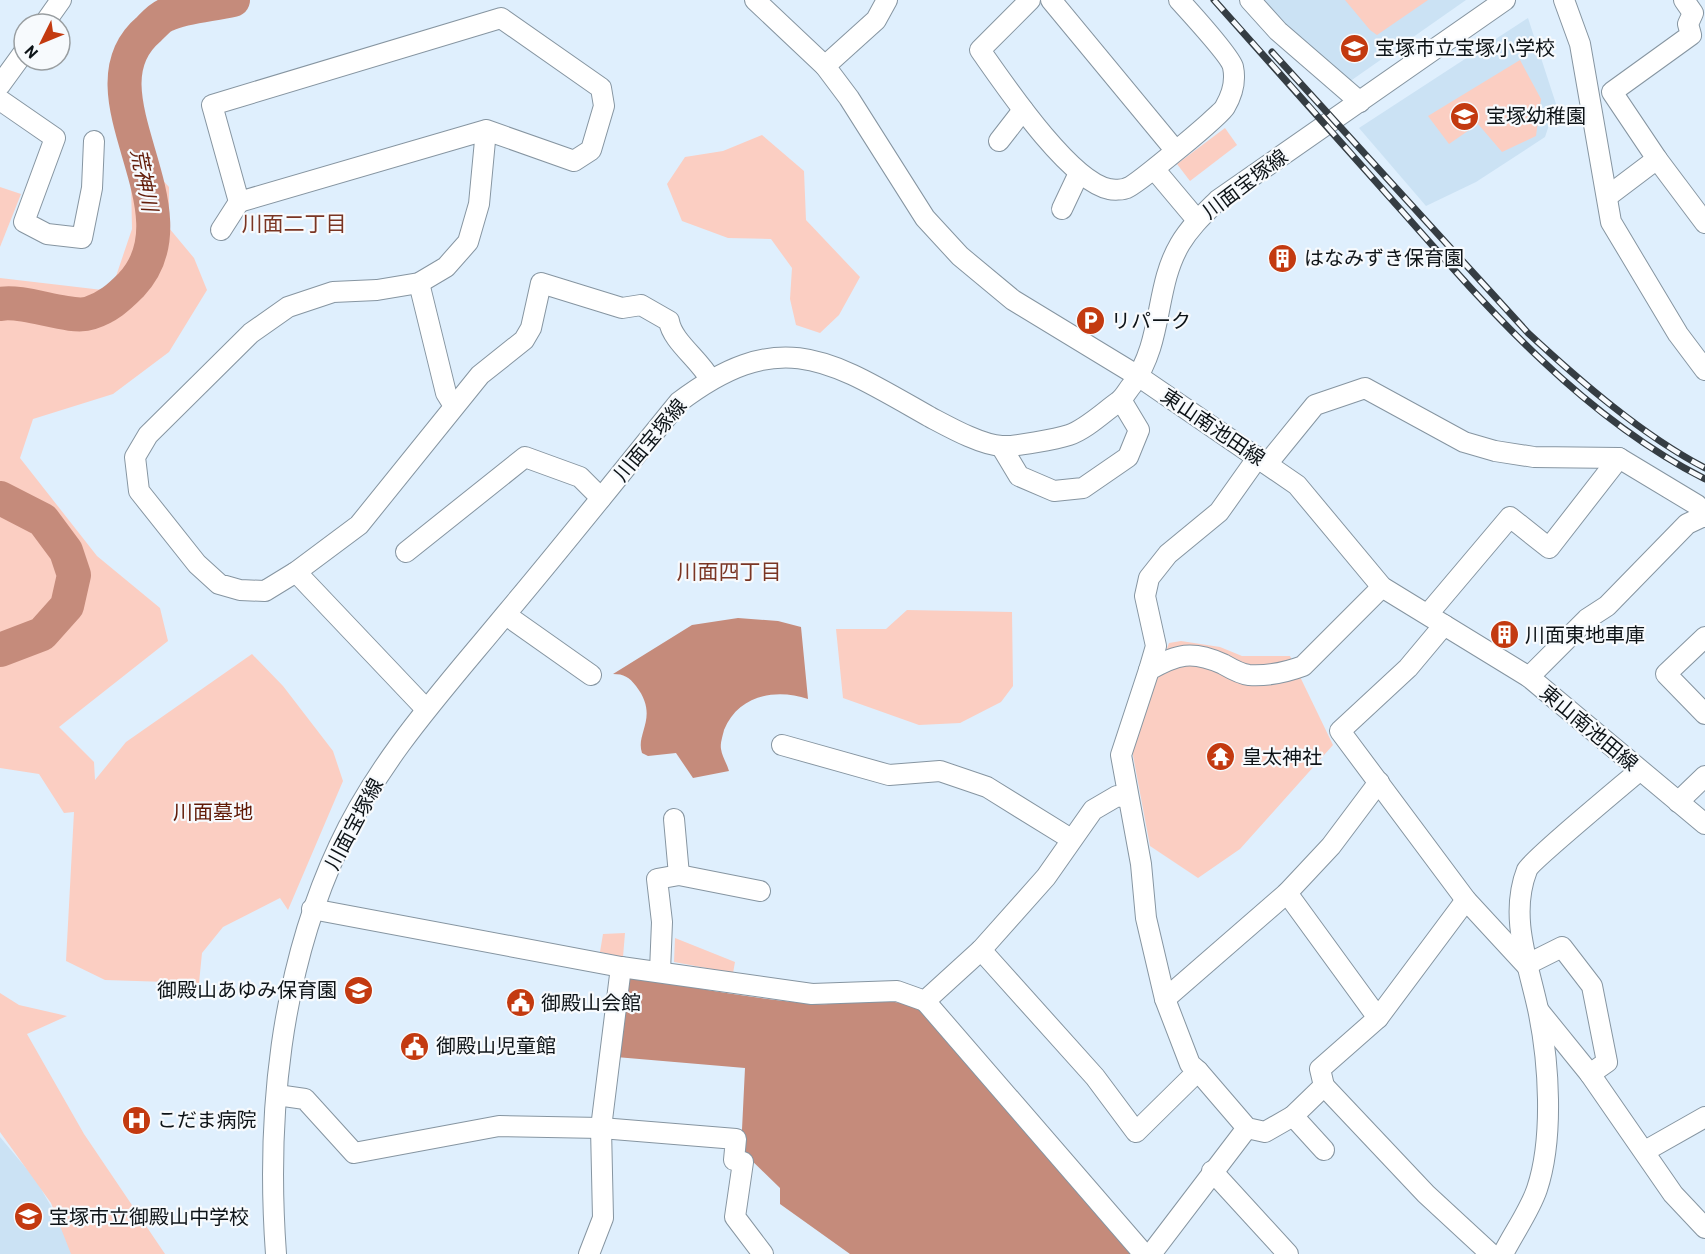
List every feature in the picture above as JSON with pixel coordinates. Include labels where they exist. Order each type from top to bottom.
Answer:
[{"type":"street","name":"東山南池田線","points":[[755,0],[825,66],[849,98],[925,218],[960,256],[1013,300],[1138,376],[1297,485],[1382,587],[1529,677],[1705,824]]},
{"type":"street","points":[[825,66],[876,21],[887,0]]},
{"type":"street","points":[[1030,0],[980,50],[1023,110],[1079,174],[1108,189],[1127,188],[1155,170],[1224,109],[1234,87],[1233,65],[1179,0]]},
{"type":"street","points":[[1051,0],[1175,150]]},
{"type":"street","points":[[1250,0],[1278,31],[1360,102]]},
{"type":"street","name":"川面宝塚線","points":[[276,1254],[271,1158],[282,1033],[312,909],[339,845],[364,798],[426,709],[506,615],[679,402],[710,379],[750,362],[798,356],[848,370],[954,430],[1001,446],[1070,435],[1121,400],[1138,376],[1152,349],[1165,284],[1179,246],[1197,220],[1218,200],[1505,0]]},
{"type":"street","points":[[1564,0],[1580,44],[1611,222],[1677,334],[1705,370]]},
{"type":"street","points":[[1694,9],[1688,24],[1698,38],[1612,92],[1657,159],[1705,223]]},
{"type":"street","points":[[221,230],[239,202],[486,130],[574,161],[591,150],[604,106],[601,88],[501,18],[212,105],[239,202]]},
{"type":"street","points":[[0,85],[12,68]]},
{"type":"street","points":[[0,100],[56,138],[24,222],[47,234],[82,238],[92,188],[94,141]]},
{"type":"street","points":[[999,141],[1023,110]]},
{"type":"street","points":[[486,130],[479,204],[468,242],[446,267],[419,283],[377,290],[333,292],[288,307],[251,333],[148,435],[135,457],[139,491],[197,564],[219,584],[240,590],[265,591],[296,572],[359,525],[480,375],[524,340],[531,328],[541,283],[622,308],[641,305],[669,321],[670,332],[701,363],[710,379]]},
{"type":"street","points":[[1608,196],[1657,159]]},
{"type":"street","points":[[1155,170],[1197,220]]},
{"type":"street","points":[[1062,209],[1079,174]]},
{"type":"street","points":[[419,283],[446,393],[454,406]]},
{"type":"street","points":[[1324,1086],[1293,1116],[1265,1132],[1246,1128],[1190,1064],[1166,999],[1146,918],[1141,864],[1127,798],[1121,755],[1156,646],[1145,596],[1149,578],[1168,554],[1219,512],[1263,460],[1315,405],[1365,388],[1464,442],[1495,451],[1534,457],[1619,458],[1697,505],[1705,517],[1687,524],[1607,606],[1587,619],[1529,677]]},
{"type":"street","points":[[1001,446],[1019,476],[1054,491],[1083,489],[1128,457],[1139,430],[1121,400]]},
{"type":"street","points":[[406,552],[525,457],[580,477],[601,498]]},
{"type":"street","points":[[1526,965],[1466,900],[1340,731],[1408,668],[1436,620],[1510,517],[1549,548],[1619,458]]},
{"type":"street","points":[[296,572],[426,709]]},
{"type":"street","points":[[1149,670],[1173,657],[1185,655],[1201,656],[1248,675],[1287,672],[1303,666],[1382,587]]},
{"type":"street","points":[[506,615],[591,675]]},
{"type":"street","points":[[1705,637],[1666,674],[1705,714]]},
{"type":"street","points":[[782,746],[889,775],[940,771],[987,787],[1071,839]]},
{"type":"street","points":[[1503,1254],[1536,1192],[1544,1164],[1547,1117],[1544,1045],[1538,1009],[1526,965],[1519,906],[1527,868],[1639,771]]},
{"type":"street","points":[[1678,802],[1705,776]]},
{"type":"street","points":[[1166,999],[1287,894],[1331,846],[1378,782]]},
{"type":"street","points":[[925,1001],[981,950],[1046,877],[1093,810],[1117,796],[1127,798]]},
{"type":"street","points":[[674,819],[679,874]]},
{"type":"street","points":[[660,971],[662,922],[657,879],[679,874],[760,891]]},
{"type":"street","points":[[1287,894],[1378,1018]]},
{"type":"street","points":[[1466,900],[1378,1018],[1320,1069],[1324,1086],[1426,1194],[1491,1254]]},
{"type":"street","points":[[312,909],[621,966],[812,994],[897,991],[925,1001],[1144,1254]]},
{"type":"street","points":[[1526,965],[1562,947],[1592,986],[1607,1062],[1590,1074]]},
{"type":"street","points":[[981,950],[1095,1077],[1136,1132],[1198,1071]]},
{"type":"street","points":[[590,1254],[603,1218],[602,1128],[621,966]]},
{"type":"street","points":[[1538,1009],[1590,1074],[1673,1194],[1705,1228]]},
{"type":"street","points":[[277,1095],[305,1099],[354,1153],[499,1126],[602,1128],[736,1139],[734,1160],[743,1162],[735,1217],[763,1254]]},
{"type":"street","points":[[1293,1116],[1324,1150]]},
{"type":"street","points":[[1645,1151],[1705,1117]]},
{"type":"street","points":[[1151,1254],[1246,1128]]},
{"type":"street","points":[[1212,1171],[1288,1254]]},
{"type":"shaded area","name":"宝塚市立宝塚小学校","points":[[1259,0],[1466,0],[1349,82]]},
{"type":"shaded area","name":"宝塚幼稚園","points":[[1528,18],[1556,104],[1545,137],[1476,182],[1426,206],[1359,128]]},
{"type":"shaded area","points":[[738,618],[778,621],[801,627],[808,699],[783,694],[759,697],[748,702],[730,718],[724,730],[721,749],[729,771],[693,778],[676,753],[648,756],[642,753],[641,738],[647,716],[643,697],[629,678],[613,674],[692,625]]},
{"type":"shaded area","points":[[627,975],[769,999],[816,1004],[882,1001],[908,1005],[920,1010],[1134,1254],[850,1254],[780,1204],[780,1188],[741,1150],[745,1068],[616,1057]]},
{"type":"shaded area","name":"宝塚市立御殿山中学校","points":[[0,1137],[36,1180],[78,1254],[0,1254]]},
{"type":"green space","points":[[1345,0],[1428,0],[1377,35]]},
{"type":"green space","points":[[1520,60],[1541,99],[1536,136],[1502,152],[1478,124],[1449,144],[1428,116]]},
{"type":"green space","points":[[1225,128],[1237,145],[1190,181],[1177,164]]},
{"type":"green space","points":[[762,135],[804,171],[806,220],[860,277],[839,315],[820,333],[796,325],[790,299],[792,268],[771,239],[728,238],[682,221],[667,184],[685,157],[723,151]]},
{"type":"green space","name":"川面墓地","points":[[156,173],[169,187],[169,228],[194,258],[207,290],[169,352],[113,394],[33,419],[20,458],[97,556],[160,608],[168,641],[59,727],[94,762],[95,780],[126,742],[252,654],[283,686],[333,751],[343,781],[288,910],[280,898],[223,927],[202,953],[199,983],[105,980],[66,961],[74,812],[64,813],[39,774],[0,768],[0,278],[111,291],[132,229],[131,181]]},
{"type":"green space","points":[[0,187],[21,194],[0,247]]},
{"type":"green space","points":[[907,610],[1012,612],[1013,686],[1001,702],[960,723],[919,725],[843,698],[836,629],[886,629]]},
{"type":"green space","points":[[1181,641],[1220,647],[1242,656],[1290,656],[1333,745],[1240,849],[1198,878],[1150,846],[1131,745],[1169,643]]},
{"type":"green space","points":[[625,933],[623,957],[600,952],[603,934]]},
{"type":"green space","points":[[675,938],[735,962],[733,973],[674,962]]},
{"type":"green space","points":[[0,993],[19,1005],[67,1016],[27,1034],[84,1134],[165,1254],[71,1254],[51,1203],[0,1132]]},
{"type":"waterway","name":"荒神川","points":[[0,304],[21,304],[71,314],[90,313],[107,305],[131,285],[149,255],[153,222],[148,188],[129,118],[125,85],[130,55],[149,29],[164,16],[233,0]]},
{"type":"waterway","name":"荒神川","points":[[0,498],[43,520],[66,551],[74,575],[67,606],[42,634],[0,650]]},
{"type":"railway","points":[[1214,0],[1504,323],[1579,393],[1619,425],[1661,454],[1705,479]]},
{"type":"railway","points":[[1272,52],[1528,333],[1590,388],[1635,423],[1681,455],[1705,468]]},
{"type":"place","name":"宝塚市立宝塚小学校","points":[[1354,48]]},
{"type":"place","name":"宝塚幼稚園","points":[[1465,116]]},
{"type":"place","name":"はなみずき保育園","points":[[1283,258]]},
{"type":"place","name":"リパーク","points":[[1090,321]]},
{"type":"place","name":"川面東地車庫","points":[[1504,635]]},
{"type":"place","name":"皇太神社","points":[[1221,757]]},
{"type":"place","name":"御殿山あゆみ保育園","points":[[358,990]]},
{"type":"place","name":"御殿山会館","points":[[520,1003]]},
{"type":"place","name":"御殿山児童館","points":[[415,1046]]},
{"type":"place","name":"こだま病院","points":[[136,1120]]},
{"type":"place","name":"宝塚市立御殿山中学校","points":[[28,1217]]},
{"type":"district","name":"川面二丁目","points":[[294,224]]},
{"type":"district","name":"川面四丁目","points":[[729,572]]}]
